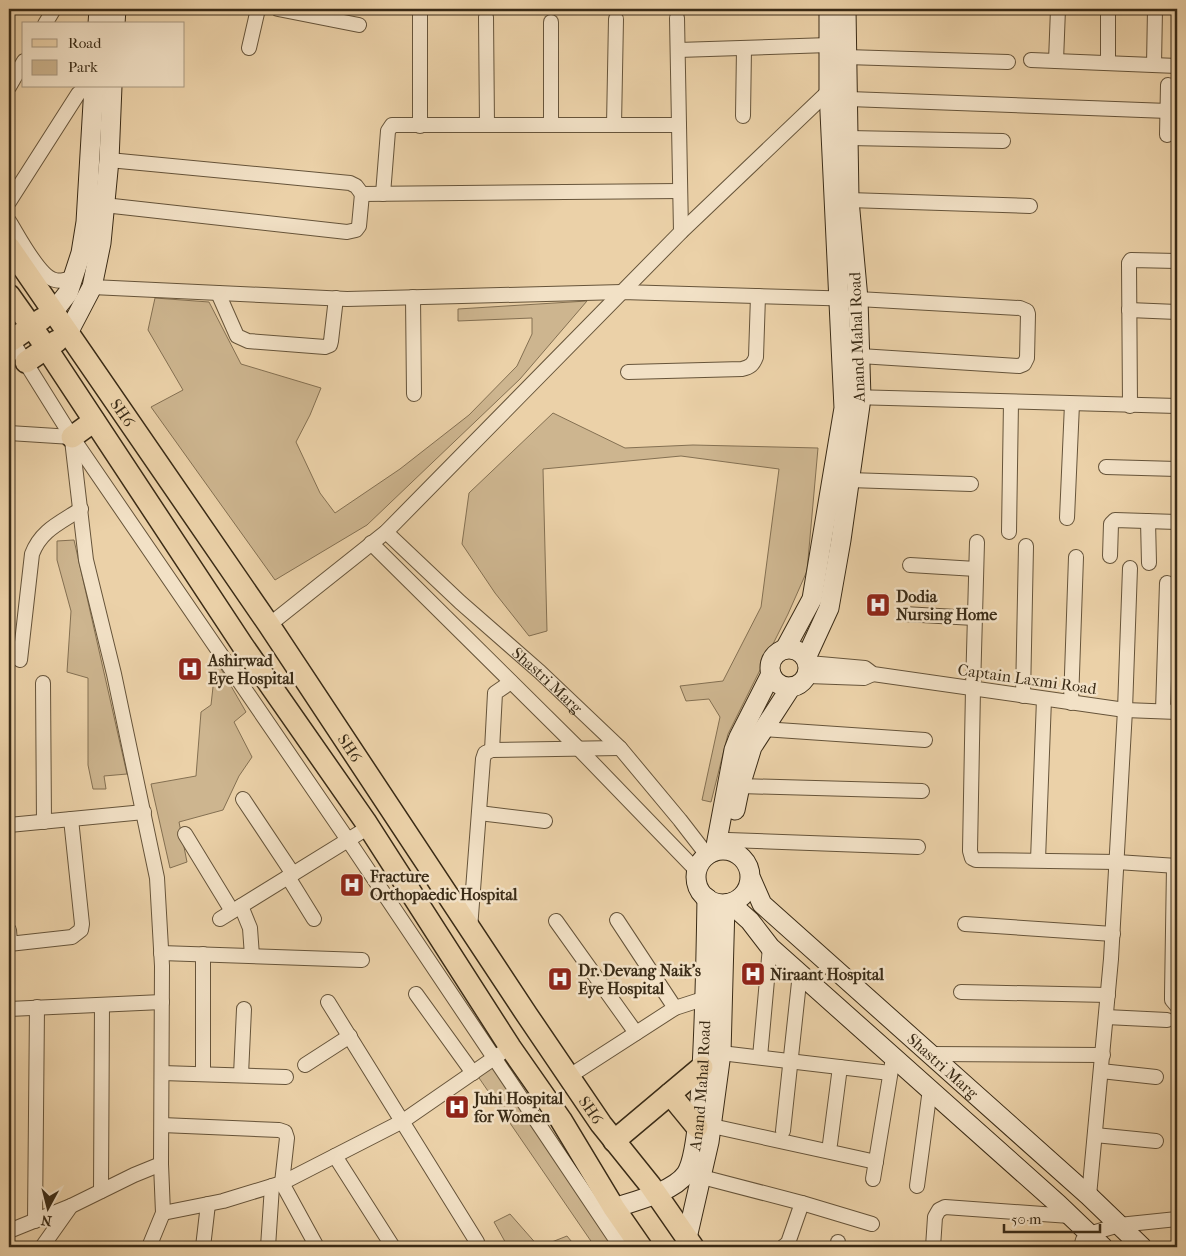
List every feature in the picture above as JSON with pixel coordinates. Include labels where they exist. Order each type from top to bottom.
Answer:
[{"type":"main road","points":[[98,22],[99,9]]},
{"type":"main road","points":[[115,22],[116,9]]},
{"type":"main road","name":"Anand Mahal Road","points":[[785,649],[812,599],[842,421],[852,397],[839,298],[829,91],[829,9]]},
{"type":"main road","name":"Anand Mahal Road","points":[[808,666],[829,608],[849,480],[852,397],[860,356],[858,299],[849,200],[846,9]]},
{"type":"main road","points":[[10,338],[53,312],[68,293],[74,277],[81,254],[86,222],[94,88]]},
{"type":"main road","points":[[26,362],[68,333],[92,287],[101,243],[109,160],[112,88]]},
{"type":"main road","name":"SH6","points":[[9,247],[269,624],[568,1076],[601,1124],[656,1194],[690,1243]]},
{"type":"main road","points":[[9,295],[243,646],[369,827],[502,1053],[560,1120],[606,1210],[641,1247]]},
{"type":"main road","points":[[72,437],[94,421]]},
{"type":"main road","points":[[714,853],[734,852],[741,856],[750,870],[748,887],[744,894],[728,903],[712,902],[699,889],[696,880],[714,853],[740,786],[752,747],[791,687],[802,682],[808,666],[797,650],[785,649],[774,656],[769,668],[770,674],[778,684],[791,687]]},
{"type":"main road","points":[[714,853],[734,750],[770,674]]},
{"type":"main road","name":"Shastri Marg","points":[[750,879],[762,904],[1089,1196],[1142,1247]]},
{"type":"main road","name":"Anand Mahal Road","points":[[705,1126],[702,1066],[706,998],[707,898]]},
{"type":"main road","name":"Anand Mahal Road","points":[[690,1243],[695,1174],[721,1053],[728,903]]},
{"type":"main road","name":"Shastri Marg","points":[[728,903],[750,921],[770,947],[800,973],[892,1065],[930,1090],[1070,1216],[1085,1241],[1103,1247]]},
{"type":"main road","points":[[614,1141],[702,1066]]},
{"type":"main road","points":[[670,1094],[705,1126]]},
{"type":"main road","name":"Anand Mahal Road","points":[[606,1210],[656,1194],[695,1174]]},
{"type":"street","points":[[46,22],[54,9]]},
{"type":"street","points":[[249,48],[258,9]]},
{"type":"street","points":[[278,9],[359,25]]},
{"type":"street","points":[[1056,61],[1058,9]]},
{"type":"street","points":[[1108,9],[1108,63]]},
{"type":"street","points":[[1154,65],[1155,9]]},
{"type":"street","points":[[420,14],[420,126]]},
{"type":"street","points":[[486,17],[487,125]]},
{"type":"street","points":[[677,18],[681,232]]},
{"type":"street","points":[[614,125],[616,19]]},
{"type":"street","points":[[551,22],[551,125]]},
{"type":"street","points":[[678,50],[829,45]]},
{"type":"street","points":[[744,48],[744,116]]},
{"type":"street","points":[[1031,60],[1177,66]]},
{"type":"street","points":[[269,624],[386,532],[681,232],[829,91],[847,66],[1008,62]]},
{"type":"street","points":[[9,87],[22,64]]},
{"type":"street","points":[[1168,85],[1168,136]]},
{"type":"street","points":[[9,202],[78,94],[85,88]]},
{"type":"street","points":[[848,99],[1168,111]]},
{"type":"street","points":[[383,194],[388,131],[392,125],[679,125]]},
{"type":"street","points":[[849,138],[1003,141]]},
{"type":"street","points":[[104,205],[348,232],[356,230],[359,226],[362,194],[356,186],[350,183],[109,160]]},
{"type":"street","points":[[362,194],[681,198],[707,207]]},
{"type":"street","points":[[849,200],[1030,206]]},
{"type":"street","points":[[9,221],[47,276],[53,280],[60,281],[74,277]]},
{"type":"street","points":[[1130,406],[1128,265],[1131,260],[1177,261]]},
{"type":"street","points":[[92,287],[336,298],[622,292],[839,298],[1020,308],[1024,309],[1028,314],[1027,358],[1024,364],[1019,366],[860,356]]},
{"type":"street","points":[[218,293],[237,336],[248,341],[325,347],[330,345],[331,341],[336,298]]},
{"type":"street","points":[[628,372],[742,369],[749,367],[756,357],[758,296]]},
{"type":"street","points":[[412,297],[414,394]]},
{"type":"street","points":[[1129,310],[1177,312]]},
{"type":"street","points":[[10,338],[72,437],[348,840],[502,1053],[402,1121],[277,1184],[208,1204],[163,1213]]},
{"type":"street","points":[[852,397],[1177,406]]},
{"type":"street","points":[[1009,532],[1011,402]]},
{"type":"street","points":[[1068,518],[1072,404]]},
{"type":"street","points":[[9,433],[72,437]]},
{"type":"street","points":[[72,437],[86,560],[114,674],[157,878],[162,1002],[161,1164],[163,1213],[149,1247]]},
{"type":"street","points":[[1106,467],[1177,469]]},
{"type":"street","points":[[849,480],[971,484]]},
{"type":"street","points":[[20,660],[32,554],[37,542],[47,531],[81,509]]},
{"type":"street","points":[[1110,556],[1111,524],[1115,520],[1177,522]]},
{"type":"street","points":[[1148,521],[1149,563]]},
{"type":"street","name":"Shastri Marg","points":[[386,532],[460,602],[540,672],[620,748],[680,820],[714,853]]},
{"type":"street","points":[[977,542],[974,618],[971,854],[976,860],[1117,862],[1176,866],[1172,1000],[1177,1006]]},
{"type":"street","name":"Shastri Marg","points":[[371,544],[579,749],[714,853]]},
{"type":"street","points":[[1023,696],[1026,546]]},
{"type":"street","points":[[1071,702],[1076,557]]},
{"type":"street","points":[[910,565],[976,569]]},
{"type":"street","points":[[1089,1196],[1113,934],[1125,710],[1130,568]]},
{"type":"street","points":[[1167,583],[1172,628],[1170,712]]},
{"type":"street","points":[[904,614],[974,618]]},
{"type":"street","name":"Captain Laxmi Road","points":[[808,666],[864,668],[873,674],[973,689],[1125,710],[1170,712]]},
{"type":"street","points":[[492,750],[495,693],[511,682]]},
{"type":"street","points":[[43,683],[44,822]]},
{"type":"street","points":[[1038,860],[1044,699]]},
{"type":"street","points":[[763,729],[926,740]]},
{"type":"street","points":[[470,928],[483,759],[486,753],[492,750],[620,748]]},
{"type":"street","points":[[740,786],[922,791]]},
{"type":"street","points":[[243,799],[314,919]]},
{"type":"street","points":[[9,825],[144,812]]},
{"type":"street","points":[[479,813],[545,821]]},
{"type":"street","points":[[9,939],[72,937],[80,930],[82,924],[71,819]]},
{"type":"street","points":[[231,912],[369,827]]},
{"type":"street","points":[[185,834],[231,912],[250,928],[252,956]]},
{"type":"street","points":[[714,853],[918,847]]},
{"type":"street","points":[[617,920],[675,1008]]},
{"type":"street","points":[[556,921],[636,1033]]},
{"type":"street","points":[[965,924],[1113,934]]},
{"type":"street","points":[[760,1058],[770,947]]},
{"type":"street","points":[[161,953],[362,960]]},
{"type":"street","points":[[203,954],[203,1074]]},
{"type":"street","points":[[784,1131],[800,973]]},
{"type":"street","points":[[962,992],[1108,995]]},
{"type":"street","points":[[416,994],[472,1073]]},
{"type":"street","points":[[568,1076],[675,1008],[706,998]]},
{"type":"street","points":[[9,1009],[162,1002]]},
{"type":"street","points":[[328,1002],[477,1242]]},
{"type":"street","points":[[101,1191],[102,1005]]},
{"type":"street","points":[[35,1220],[37,1007]]},
{"type":"street","points":[[241,1075],[244,1009]]},
{"type":"street","points":[[1106,1016],[1166,1020]]},
{"type":"street","points":[[305,1065],[350,1036]]},
{"type":"street","points":[[721,1053],[840,1067],[892,1065],[869,1165],[873,1179]]},
{"type":"street","points":[[930,1054],[1103,1055]]},
{"type":"street","points":[[830,1144],[840,1067]]},
{"type":"street","points":[[1101,1071],[1156,1077]]},
{"type":"street","points":[[162,1073],[286,1077]]},
{"type":"street","points":[[918,1186],[930,1090]]},
{"type":"street","points":[[162,1125],[282,1130],[285,1132],[286,1138],[268,1247]]},
{"type":"street","points":[[705,1126],[869,1165]]},
{"type":"street","points":[[1095,1135],[1156,1141]]},
{"type":"street","points":[[335,1156],[393,1247]]},
{"type":"street","points":[[9,1231],[71,1206],[161,1164]]},
{"type":"street","points":[[695,1174],[872,1224]]},
{"type":"street","points":[[277,1184],[317,1247]]},
{"type":"street","points":[[202,1247],[208,1204]]},
{"type":"street","points":[[783,1247],[788,1243],[802,1204]]},
{"type":"street","points":[[42,1247],[71,1206]]},
{"type":"street","points":[[933,1247],[935,1217],[938,1210],[945,1208],[1070,1216]]},
{"type":"street","points":[[606,1210],[621,1247]]},
{"type":"street","points":[[1085,1241],[1119,1225],[1177,1219]]},
{"type":"green space","points":[[155,298],[209,302],[241,364],[321,388],[296,442],[320,493],[335,513],[400,469],[469,415],[517,366],[532,334],[532,318],[458,321],[458,309],[587,301],[520,379],[367,525],[275,580],[151,407],[183,390],[148,330]]},
{"type":"green space","points":[[553,413],[625,448],[693,445],[818,448],[807,571],[788,614],[728,734],[711,802],[702,800],[720,717],[709,699],[686,701],[680,686],[723,681],[761,607],[779,469],[681,456],[543,469],[547,631],[529,636],[495,593],[462,544],[469,493]]},
{"type":"green space","points":[[74,540],[127,774],[104,776],[106,789],[93,789],[88,765],[88,678],[67,672],[71,611],[57,560],[57,541]]},
{"type":"green space","points":[[216,660],[246,712],[234,722],[252,757],[239,776],[223,810],[179,822],[187,862],[170,868],[151,784],[196,776],[201,712],[211,705]]},
{"type":"green space","points":[[493,1064],[617,1247],[595,1247],[477,1075]]},
{"type":"green space","points":[[510,1214],[539,1247],[508,1247],[494,1222]]},
{"type":"green space","points":[[567,1236],[576,1247],[539,1247]]},
{"type":"place","name":"Dodia Nursing Home","points":[[878,605]]},
{"type":"place","name":"Ashirwad Eye Hospital","points":[[190,669]]},
{"type":"place","name":"Fracture Orthopaedic Hospital","points":[[352,885]]},
{"type":"place","name":"Niraant Hospital","points":[[753,974]]},
{"type":"place","name":"Dr. Devang Naik's Eye Hospital","points":[[560,979]]},
{"type":"place","name":"Juhi Hospital for Women","points":[[457,1107]]}]
